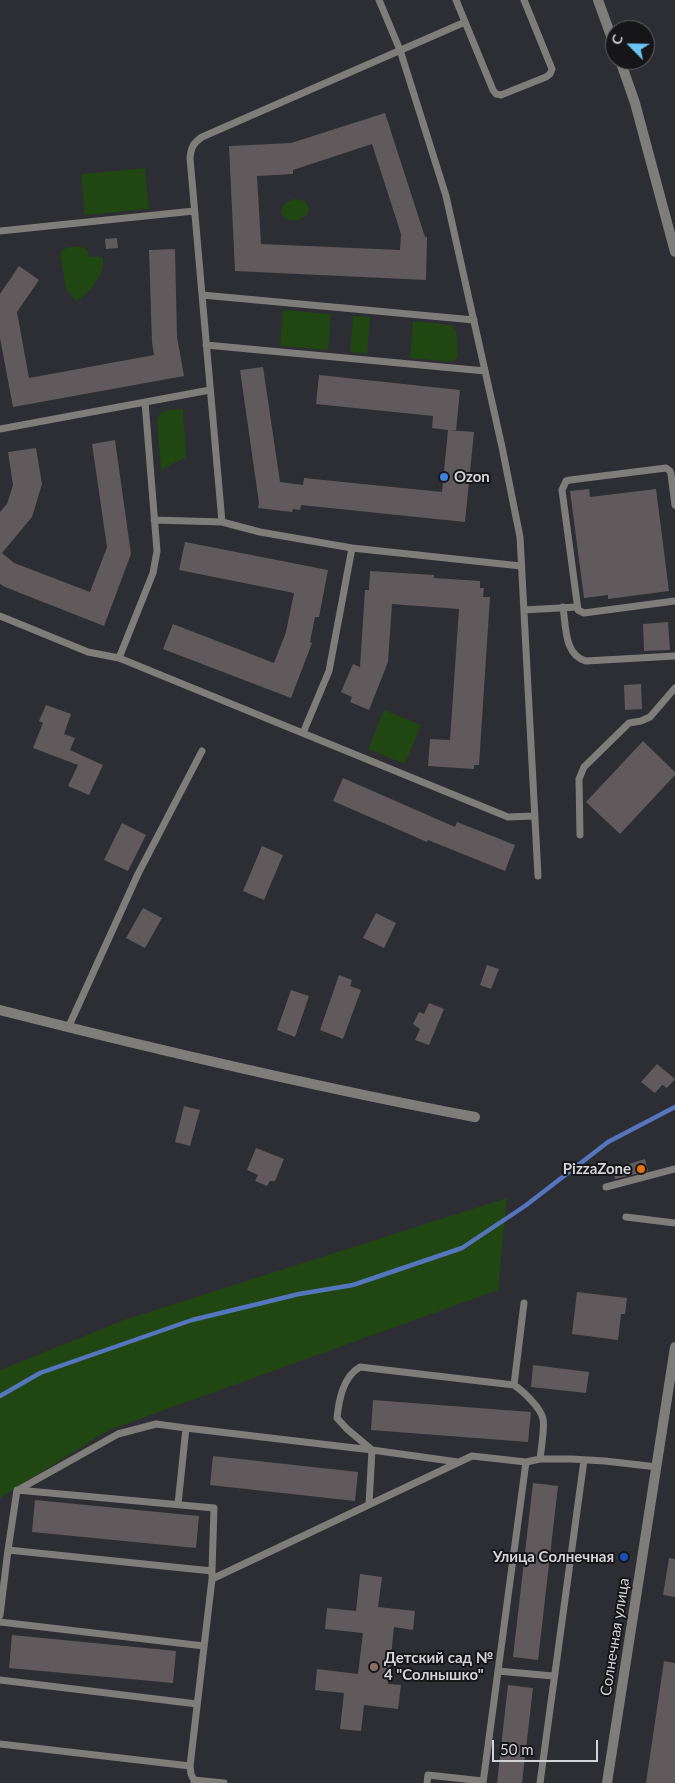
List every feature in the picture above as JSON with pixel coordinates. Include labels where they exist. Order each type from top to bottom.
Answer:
[{"type":"street","points":[[598,0],[605,20]]},
{"type":"street","points":[[623,70],[635,103],[675,252]]},
{"type":"street","points":[[0,1010],[211,1063],[475,1117]]},
{"type":"street","name":"Солнечная улица","points":[[607,1783],[675,1347]]},
{"type":"lane","points":[[379,0],[400,50],[446,196],[520,537],[538,876]]},
{"type":"lane","points":[[456,0],[493,90],[496,94],[505,95],[546,77],[552,69],[524,0]]},
{"type":"lane","points":[[222,522],[194,212],[191,148],[202,137],[465,22]]},
{"type":"lane","points":[[0,231],[194,212]]},
{"type":"lane","points":[[202,295],[474,320]]},
{"type":"lane","points":[[206,346],[485,371]]},
{"type":"lane","points":[[0,429],[210,390]]},
{"type":"lane","points":[[119,658],[155,568],[157,551],[145,402]]},
{"type":"lane","points":[[675,505],[671,474],[666,468],[566,481],[562,490],[578,610],[584,613],[675,601]]},
{"type":"lane","points":[[154,520],[222,522],[260,532],[352,548],[521,566]]},
{"type":"lane","points":[[303,734],[328,671],[352,548]]},
{"type":"lane","points":[[563,607],[568,645],[580,659],[586,661],[675,656]]},
{"type":"lane","points":[[524,610],[577,607]]},
{"type":"lane","points":[[0,616],[88,652],[119,658],[508,817],[535,816]]},
{"type":"lane","points":[[580,835],[580,779],[584,767],[628,722],[641,721],[650,717],[675,688]]},
{"type":"lane","points":[[68,1028],[138,874],[202,751]]},
{"type":"lane","points":[[606,1187],[675,1169]]},
{"type":"lane","points":[[626,1217],[675,1223]]},
{"type":"lane","points":[[514,1385],[524,1303]]},
{"type":"lane","points":[[372,1450],[337,1418],[339,1399],[345,1385],[353,1371],[360,1367],[514,1385],[527,1397],[544,1419],[540,1459]]},
{"type":"lane","points":[[17,1490],[118,1434],[156,1424],[458,1462]]},
{"type":"lane","points":[[178,1504],[186,1428]]},
{"type":"lane","points":[[369,1504],[372,1450]]},
{"type":"lane","points":[[212,1579],[472,1456],[526,1462],[540,1459],[584,1460],[657,1467]]},
{"type":"lane","points":[[540,1783],[584,1460]]},
{"type":"lane","points":[[427,1783],[428,1775],[483,1782],[526,1462]]},
{"type":"lane","points":[[17,1490],[214,1508],[212,1579],[190,1774],[194,1781],[224,1783]]},
{"type":"lane","points":[[0,1615],[17,1490]]},
{"type":"lane","points":[[8,1550],[212,1571]]},
{"type":"lane","points":[[0,1622],[204,1646]]},
{"type":"lane","points":[[498,1670],[554,1676]]},
{"type":"lane","points":[[0,1680],[197,1704]]},
{"type":"lane","points":[[0,1744],[190,1766]]},
{"type":"green space","points":[[145,168],[149,209],[85,215],[81,174]]},
{"type":"green space","points":[[294,199],[305,201],[309,209],[308,214],[301,219],[288,219],[282,213],[282,208],[286,203]]},
{"type":"green space","points":[[77,246],[88,251],[88,257],[98,256],[103,258],[103,264],[102,271],[95,283],[76,301],[66,289],[60,253],[66,248]]},
{"type":"green space","points":[[283,310],[331,314],[328,350],[280,346]]},
{"type":"green space","points":[[353,316],[370,317],[367,354],[350,352]]},
{"type":"green space","points":[[413,321],[452,325],[456,332],[458,357],[452,362],[410,358]]},
{"type":"green space","points":[[183,409],[186,457],[161,470],[157,420],[161,413]]},
{"type":"green space","points":[[384,710],[421,725],[405,764],[368,749]]},
{"type":"green space","points":[[507,1198],[498,1290],[109,1430],[0,1498],[0,1370],[124,1320]]},
{"type":"building","points":[[385,113],[425,237],[427,237],[426,280],[235,271],[229,146],[291,143]],"holes":[[[372,144],[401,234],[400,250],[261,244],[257,176],[293,174],[293,170]]]},
{"type":"building","points":[[117,238],[118,248],[106,249],[105,239]]},
{"type":"building","points":[[175,249],[177,337],[184,376],[13,407],[0,338],[0,294],[19,266],[39,280],[17,312],[29,378],[154,355],[149,250]]},
{"type":"building","points":[[263,367],[280,482],[303,485],[304,478],[442,492],[448,430],[432,428],[433,416],[316,404],[319,375],[460,390],[456,431],[474,432],[465,522],[301,505],[300,510],[293,509],[292,512],[258,508],[259,503],[240,370]]},
{"type":"building","points":[[115,440],[131,554],[104,626],[0,584],[0,512],[7,504],[13,485],[8,452],[36,448],[42,484],[32,517],[2,553],[14,563],[90,592],[107,547],[92,444]]},
{"type":"building","points":[[589,489],[590,497],[656,489],[669,591],[608,599],[608,595],[584,598],[570,491]]},
{"type":"building","points":[[185,542],[328,570],[319,617],[315,617],[310,642],[312,643],[291,698],[163,649],[173,624],[274,663],[286,632],[294,593],[179,570]]},
{"type":"building","points":[[370,571],[434,575],[434,578],[480,581],[480,588],[484,588],[483,597],[490,597],[479,765],[474,765],[474,769],[428,766],[430,739],[450,740],[459,609],[392,604],[388,662],[369,710],[350,702],[352,697],[341,692],[353,664],[360,667],[365,590],[369,590]]},
{"type":"building","points":[[668,622],[670,650],[644,651],[643,624]]},
{"type":"building","points":[[641,684],[642,709],[625,710],[624,685]]},
{"type":"building","points":[[46,705],[71,714],[64,734],[75,738],[70,750],[103,765],[89,795],[68,786],[78,765],[33,748],[43,723],[39,721]]},
{"type":"building","points":[[643,741],[675,772],[675,775],[620,834],[586,802]]},
{"type":"building","points":[[343,778],[455,827],[457,822],[515,845],[505,871],[428,840],[427,842],[333,801]]},
{"type":"building","points":[[122,823],[146,835],[128,871],[104,860]]},
{"type":"building","points":[[262,846],[283,855],[264,900],[243,891]]},
{"type":"building","points":[[143,908],[162,918],[145,948],[126,938]]},
{"type":"building","points":[[376,913],[396,923],[384,948],[363,938]]},
{"type":"building","points":[[487,965],[499,969],[491,989],[480,985]]},
{"type":"building","points":[[339,975],[352,980],[350,986],[361,990],[343,1039],[320,1030]]},
{"type":"building","points":[[291,990],[309,996],[295,1037],[277,1030]]},
{"type":"building","points":[[429,1003],[444,1009],[429,1045],[415,1040],[420,1029],[413,1024],[419,1012],[424,1014]]},
{"type":"building","points":[[657,1064],[675,1079],[667,1088],[662,1085],[655,1093],[641,1082]]},
{"type":"building","points":[[184,1106],[200,1110],[190,1146],[175,1142]]},
{"type":"building","points":[[256,1148],[284,1159],[275,1181],[270,1181],[267,1186],[255,1181],[258,1175],[247,1170]]},
{"type":"building","points":[[645,1159],[648,1171],[615,1179],[612,1169]]},
{"type":"building","points":[[577,1292],[627,1298],[625,1314],[621,1314],[618,1340],[572,1334]]},
{"type":"building","points":[[533,1365],[589,1372],[586,1393],[531,1387]]},
{"type":"building","points":[[373,1400],[531,1412],[528,1442],[371,1430]]},
{"type":"building","points":[[213,1456],[358,1472],[355,1501],[210,1485]]},
{"type":"building","points":[[533,1483],[558,1486],[538,1660],[513,1657]]},
{"type":"building","points":[[35,1500],[199,1516],[196,1548],[32,1532]]},
{"type":"building","points":[[669,1558],[675,1559],[675,1597],[663,1595]]},
{"type":"building","points":[[360,1574],[382,1577],[378,1607],[415,1611],[413,1630],[394,1627],[388,1684],[401,1685],[398,1709],[364,1705],[361,1731],[340,1729],[344,1693],[315,1690],[317,1669],[358,1674],[363,1633],[325,1629],[327,1608],[356,1611]]},
{"type":"building","points":[[12,1635],[176,1651],[173,1683],[9,1668]]},
{"type":"building","points":[[664,1661],[675,1663],[675,1783],[646,1783]]},
{"type":"building","points":[[508,1685],[533,1688],[522,1783],[497,1783]]},
{"type":"waterway","points":[[0,1396],[40,1373],[192,1320],[299,1294],[353,1285],[462,1248],[525,1206],[608,1142],[675,1107]]},
{"type":"place","name":"Ozon","points":[[444,477]]},
{"type":"place","name":"PizzaZone","points":[[641,1169]]},
{"type":"place","name":"Улица Солнечная","points":[[624,1557]]},
{"type":"place","name":"Детский сад № 4 \"Солнышко\"","points":[[374,1667]]}]
